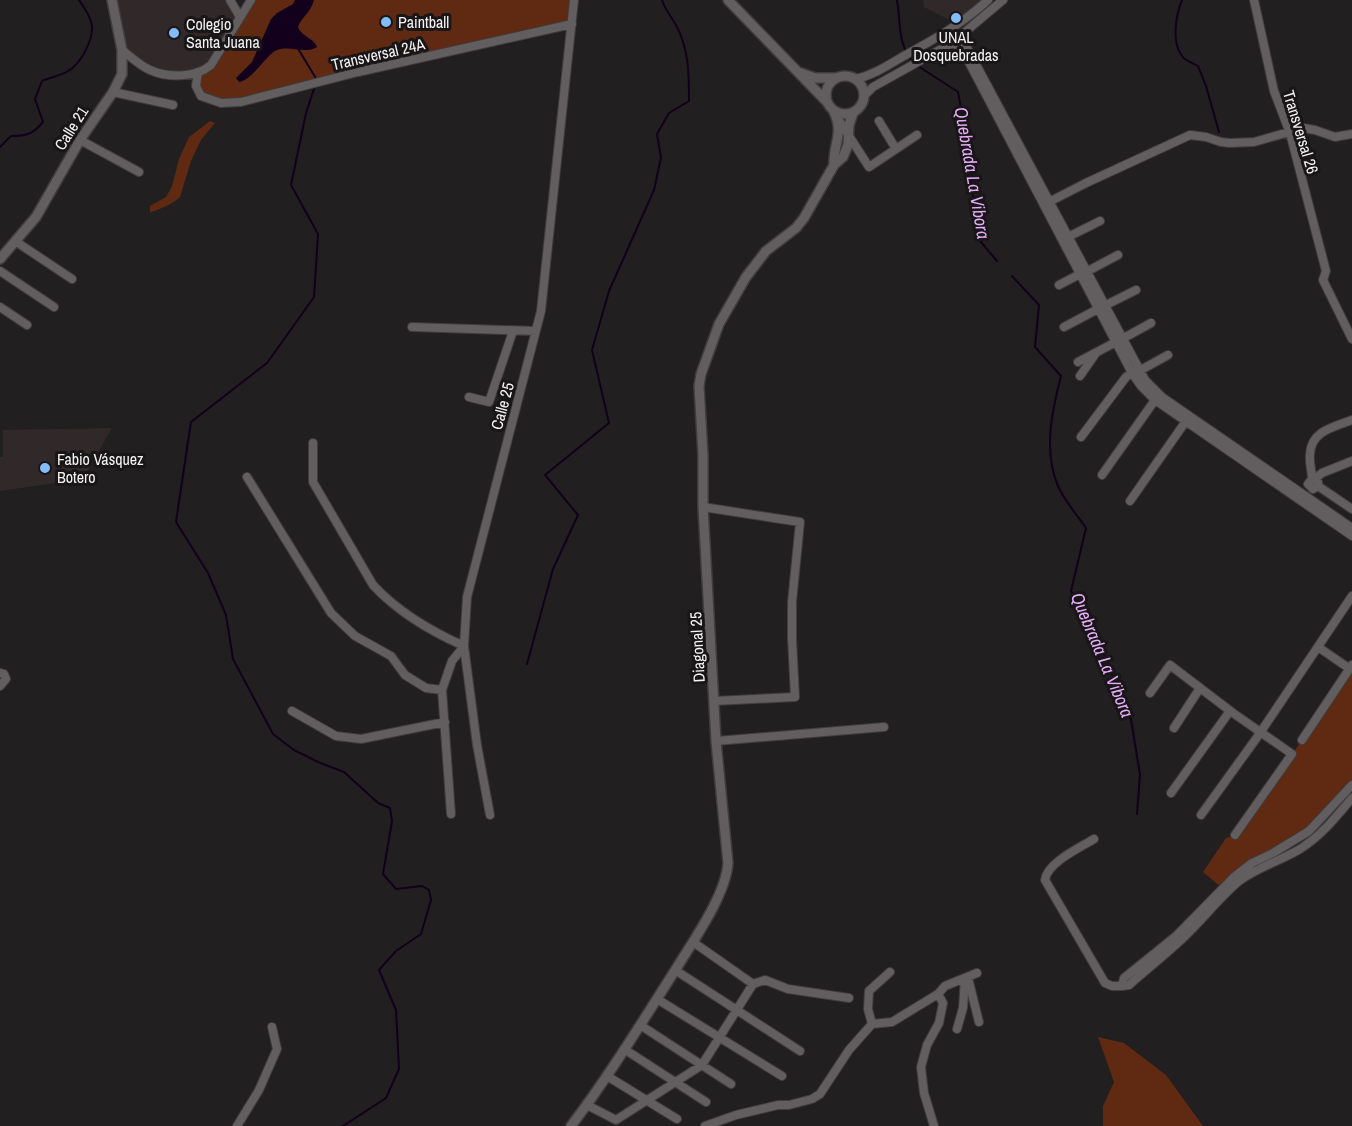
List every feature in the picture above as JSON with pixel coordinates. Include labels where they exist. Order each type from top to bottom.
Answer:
[{"type":"street","name":"Calle 21","points":[[0,259],[36,217],[80,140],[123,74],[122,50],[112,0]]},
{"type":"street","points":[[230,0],[240,16]]},
{"type":"street","points":[[122,50],[147,69],[160,74],[187,75],[198,72],[211,65],[250,0]]},
{"type":"street","name":"Calle 25","points":[[490,815],[477,745],[464,646],[467,597],[541,311],[574,0]]},
{"type":"street","points":[[728,0],[795,71],[830,106],[842,114],[853,113],[862,105],[865,94],[873,87],[952,43],[1003,0]]},
{"type":"street","points":[[856,79],[869,76],[934,40],[958,25],[988,0]]},
{"type":"street","name":"Transversal 26","points":[[1254,0],[1274,91],[1290,133],[1326,271],[1323,280],[1352,339]]},
{"type":"street","name":"Transversal 24A","points":[[198,72],[196,86],[201,96],[221,103],[241,102],[358,72],[572,24]]},
{"type":"street","points":[[966,32],[963,40],[1046,203],[1068,237],[1083,273]]},
{"type":"street","points":[[952,43],[961,47],[1119,340],[1141,386],[1155,400],[1352,536]]},
{"type":"street","points":[[795,71],[815,78],[846,76],[856,79],[861,83],[865,94]]},
{"type":"street","points":[[836,78],[828,86],[827,98],[869,167],[917,135]]},
{"type":"street","points":[[113,92],[172,105]]},
{"type":"street","name":"Diagonal 25","points":[[572,1126],[693,942],[728,873],[716,741],[699,386],[718,324],[746,277],[766,251],[796,228],[804,218],[834,165],[843,157],[848,145],[853,113]]},
{"type":"street","name":"Diagonal 25","points":[[834,165],[833,151],[840,128],[838,119]]},
{"type":"street","points":[[879,121],[896,149]]},
{"type":"street","points":[[1046,203],[1190,135],[1230,143],[1254,142],[1303,128],[1335,137],[1352,134]]},
{"type":"street","points":[[80,140],[139,172]]},
{"type":"street","points":[[1068,237],[1100,220]]},
{"type":"street","points":[[15,241],[72,279]]},
{"type":"street","points":[[1059,285],[1118,255]]},
{"type":"street","points":[[0,271],[54,307]]},
{"type":"street","points":[[1064,327],[1136,290]]},
{"type":"street","points":[[0,307],[27,325]]},
{"type":"street","points":[[1078,362],[1151,323]]},
{"type":"street","points":[[412,327],[535,332]]},
{"type":"street","points":[[469,397],[489,402],[513,331]]},
{"type":"street","points":[[1080,376],[1097,352]]},
{"type":"street","points":[[1081,437],[1126,377],[1168,355]]},
{"type":"street","points":[[1135,372],[1162,397],[1352,528]]},
{"type":"street","points":[[1102,476],[1155,400]]},
{"type":"street","points":[[1352,420],[1321,432],[1313,440],[1310,454],[1314,483],[1352,508]]},
{"type":"street","points":[[1130,501],[1186,422]]},
{"type":"street","points":[[313,443],[313,482],[373,585],[383,596],[431,632],[464,646],[452,661],[442,690],[452,814]]},
{"type":"street","points":[[1306,496],[1322,473],[1352,461]]},
{"type":"street","points":[[247,477],[330,613],[355,636],[391,656],[405,675],[426,688],[442,690]]},
{"type":"street","points":[[703,507],[800,522],[792,602],[795,697],[714,702]]},
{"type":"street","points":[[1201,815],[1261,732],[1352,596]]},
{"type":"street","points":[[1302,740],[1351,667],[1318,647]]},
{"type":"street","points":[[1150,693],[1170,665],[1230,711],[1292,754],[1235,835]]},
{"type":"street","points":[[0,673],[4,674],[6,679],[0,686]]},
{"type":"street","points":[[1174,728],[1200,688]]},
{"type":"street","points":[[291,711],[336,736],[360,739],[445,722]]},
{"type":"street","points":[[1171,793],[1230,711]]},
{"type":"street","points":[[716,741],[884,727]]},
{"type":"street","points":[[1122,986],[1124,978],[1176,936],[1234,877],[1252,863],[1309,831],[1352,787]]},
{"type":"street","points":[[1094,839],[1054,864],[1046,872],[1045,880],[1105,983],[1112,986],[1129,985],[1180,941],[1239,882],[1256,869],[1292,853],[1322,832],[1352,798]]},
{"type":"street","points":[[1284,846],[1292,853]]},
{"type":"street","points":[[693,942],[753,984]]},
{"type":"street","points":[[675,970],[800,1051]]},
{"type":"street","points":[[872,1024],[868,1009],[869,991],[890,972]]},
{"type":"street","points":[[705,1126],[736,1115],[812,1100],[820,1094],[849,1050],[872,1024],[892,1022],[938,994],[945,986],[977,973]]},
{"type":"street","points":[[966,977],[979,1022]]},
{"type":"street","points":[[957,1029],[963,1008],[966,977]]},
{"type":"street","points":[[587,1105],[616,1120],[702,1065],[753,984],[765,980],[788,989],[849,998]]},
{"type":"street","points":[[934,1126],[924,1093],[921,1067],[927,1045],[939,1023],[943,1003],[938,994]]},
{"type":"street","points":[[657,999],[782,1076]]},
{"type":"street","points":[[640,1025],[731,1084]]},
{"type":"street","points":[[237,1126],[259,1090],[277,1049],[272,1027]]},
{"type":"street","points":[[624,1049],[706,1102]]},
{"type":"street","points":[[607,1076],[677,1119]]},
{"type":"shaded area","name":"Colegio Santa Juana","points":[[112,0],[230,0],[240,17],[206,69],[160,74],[122,50]]},
{"type":"shaded area","points":[[251,0],[574,0],[572,24],[232,103],[198,91],[198,72],[206,69]]},
{"type":"shaded area","points":[[295,0],[314,0],[298,27],[317,47],[307,50],[280,49],[275,51],[253,73],[239,82],[236,78],[252,62],[271,19],[293,4]]},
{"type":"shaded area","name":"UNAL Dosquebradas","points":[[923,0],[988,0],[959,25],[924,7]]},
{"type":"shaded area","points":[[210,121],[215,123],[201,140],[191,161],[180,197],[150,212],[150,206],[166,197],[172,186],[179,159],[189,137]]},
{"type":"shaded area","name":"Fabio Vásquez Botero","points":[[112,428],[83,479],[0,491],[3,430]]},
{"type":"shaded area","points":[[1352,665],[1352,785],[1316,825],[1222,888],[1203,872],[1226,838],[1235,835]]},
{"type":"shaded area","points":[[1098,1037],[1124,1043],[1166,1075],[1203,1126],[1103,1126],[1103,1106],[1114,1082]]},
{"type":"waterway","points":[[0,147],[11,136],[29,134],[43,122],[35,99],[42,81],[73,68],[85,51],[92,26],[79,0]]},
{"type":"waterway","points":[[527,664],[553,569],[578,515],[545,475],[609,423],[592,350],[609,291],[654,190],[661,158],[657,134],[669,113],[689,101],[684,43],[662,0]]},
{"type":"waterway","name":"Quebrada La Vibora","points":[[897,0],[902,41],[914,62]]},
{"type":"waterway","points":[[1182,0],[1176,21],[1177,43],[1183,58],[1198,66],[1219,132]]},
{"type":"waterway","points":[[297,47],[317,80]]},
{"type":"waterway","name":"Quebrada La Vibora","points":[[918,66],[958,92],[970,158],[973,198],[981,242],[997,261]]},
{"type":"waterway","points":[[315,86],[306,113],[291,185],[318,234],[314,297],[267,363],[191,422],[176,522],[208,573],[226,615],[233,659],[273,734],[294,750],[344,772],[378,803],[390,808],[392,821],[383,874],[396,889],[422,886],[429,890],[431,900],[421,934],[396,951],[379,970],[396,1010],[399,1069],[386,1098],[343,1126]]},
{"type":"waterway","name":"Quebrada La Vibora","points":[[1012,276],[1039,305],[1035,347],[1061,376],[1050,431],[1053,473],[1067,502],[1086,528],[1071,591],[1099,643],[1131,719],[1140,775],[1137,814]]},
{"type":"place","name":"UNAL Dosquebradas","points":[[956,18]]},
{"type":"place","name":"Paintball","points":[[386,22]]},
{"type":"place","name":"Colegio Santa Juana","points":[[174,33]]},
{"type":"place","name":"Fabio Vásquez Botero","points":[[45,468]]}]
